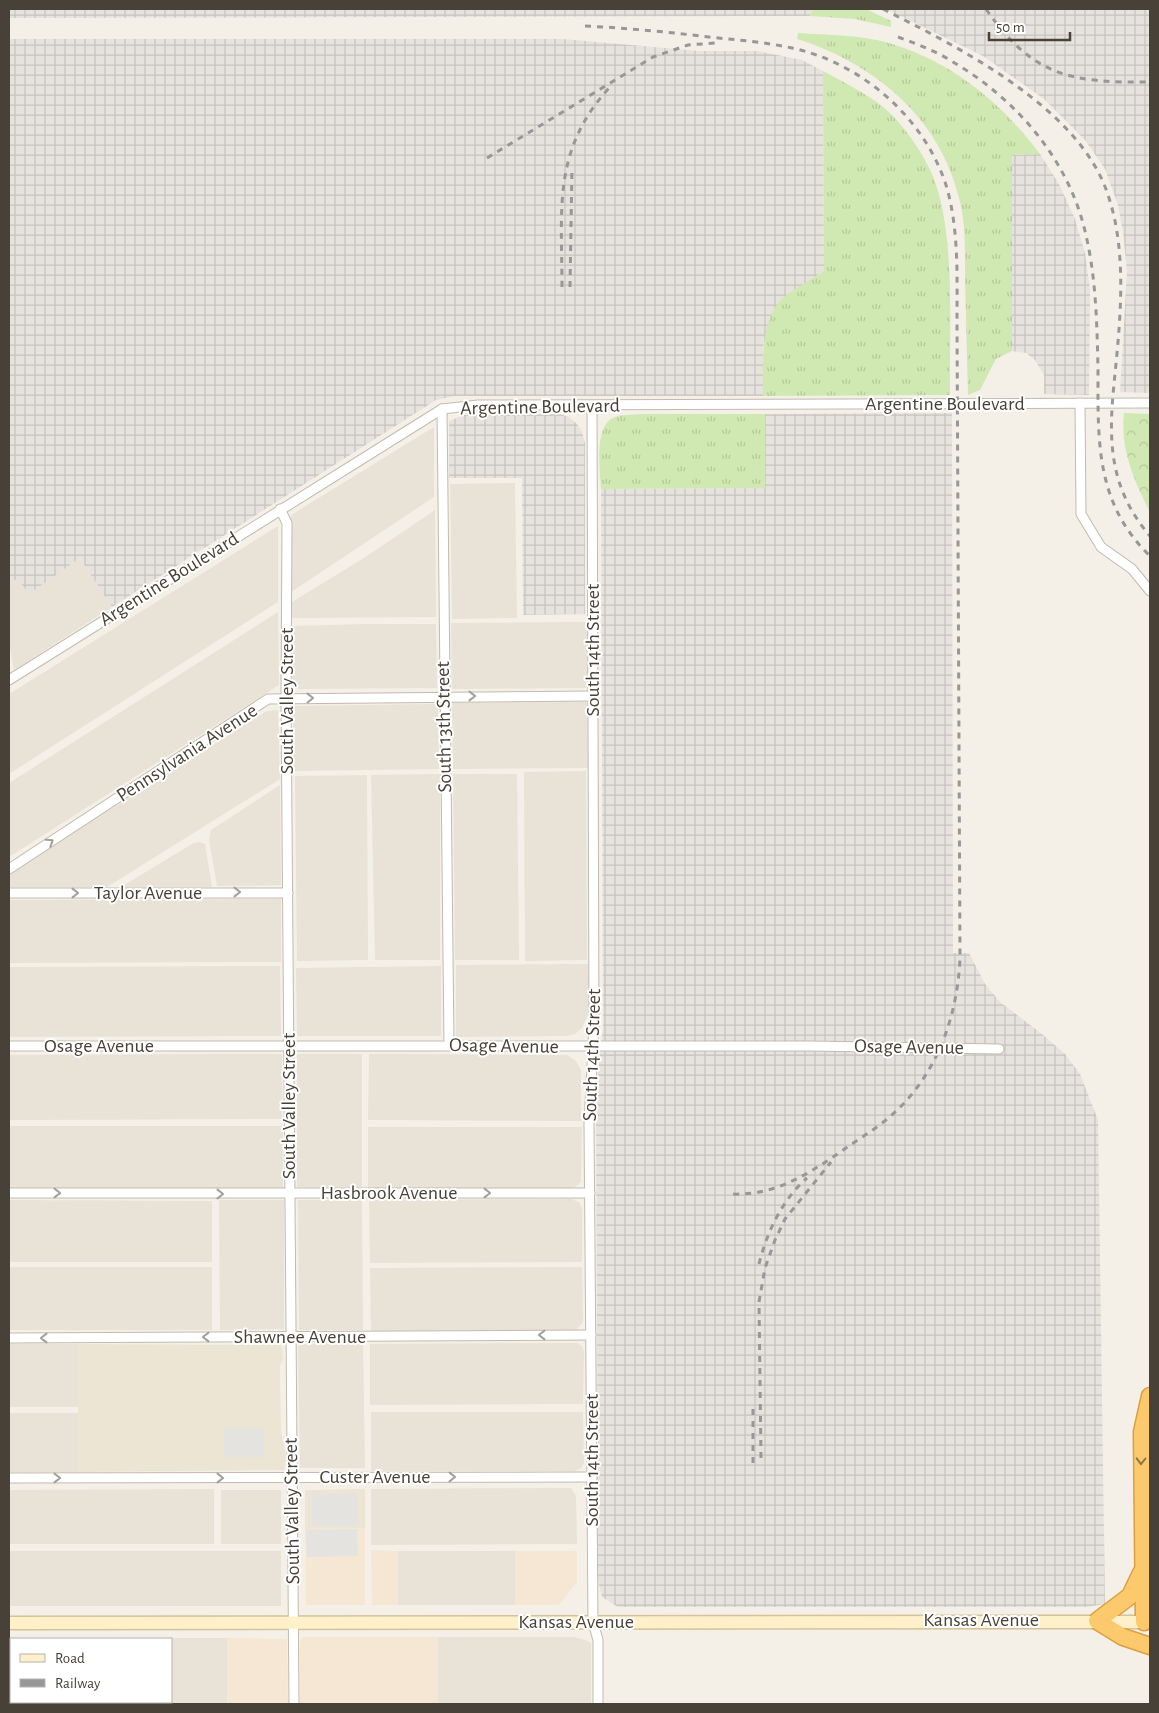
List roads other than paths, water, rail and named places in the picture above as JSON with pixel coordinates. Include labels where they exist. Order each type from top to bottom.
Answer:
[{"type":"highway","points":[[1144,1622],[1142,1432],[1150,1396]]},
{"type":"highway","points":[[1142,1568],[1130,1596],[1097,1621],[1124,1637],[1150,1646]]},
{"type":"main road","name":"Kansas Avenue","points":[[9,1623],[1144,1622]]},
{"type":"street","points":[[1080,403],[1081,514],[1101,547],[1132,569],[1150,591]]},
{"type":"street","name":"Argentine Boulevard","points":[[9,680],[442,409],[478,405],[1150,403]]},
{"type":"street","name":"South 14th Street","points":[[592,406],[593,1047],[589,1124],[593,1622],[598,1640],[598,1704]]},
{"type":"street","name":"South 13th Street","points":[[442,409],[449,1045]]},
{"type":"street","name":"South Valley Street","points":[[280,509],[287,523],[286,698],[294,1704]]},
{"type":"street","name":"Pennsylvania Avenue","points":[[9,869],[268,699],[593,696]]},
{"type":"street","name":"Taylor Avenue","points":[[9,893],[288,892]]},
{"type":"street","name":"Osage Avenue","points":[[9,1046],[809,1046],[998,1049]]},
{"type":"street","name":"Hasbrook Avenue","points":[[9,1193],[590,1193]]},
{"type":"street","name":"Shawnee Avenue","points":[[9,1338],[591,1335]]},
{"type":"street","name":"Custer Avenue","points":[[9,1478],[592,1477]]},
{"type":"railway","points":[[883,9],[947,42],[1014,84],[1045,108],[1072,135],[1093,164],[1108,195],[1118,241],[1120,265],[1120,313],[1112,406],[1112,446],[1119,483],[1127,501],[1150,536]]},
{"type":"railway","points":[[986,9],[1003,32],[1020,49],[1038,62],[1056,71],[1098,81],[1150,82]]},
{"type":"railway","points":[[585,26],[663,32],[772,44],[818,55],[842,66],[865,80],[887,97],[906,116],[922,137],[936,160],[946,185],[953,218],[957,287],[960,959],[954,1004],[948,1026],[930,1068],[918,1087],[886,1120],[801,1177],[761,1192],[731,1194]]},
{"type":"railway","points":[[898,37],[947,58],[998,94],[1036,133],[1066,179],[1085,231],[1092,265],[1096,317],[1098,421],[1103,469],[1109,492],[1119,514],[1132,536],[1150,556]]},
{"type":"railway","points":[[487,158],[653,57],[688,45],[715,43]]},
{"type":"railway","points":[[562,287],[561,231],[564,180],[578,133],[592,109],[611,86]]},
{"type":"railway","points":[[570,287],[572,167]]},
{"type":"railway","points":[[761,1458],[759,1302],[765,1268],[785,1219],[831,1162]]},
{"type":"railway","points":[[759,1264],[766,1240],[783,1206],[807,1178]]},
{"type":"railway","points":[[753,1409],[753,1464]]}]
